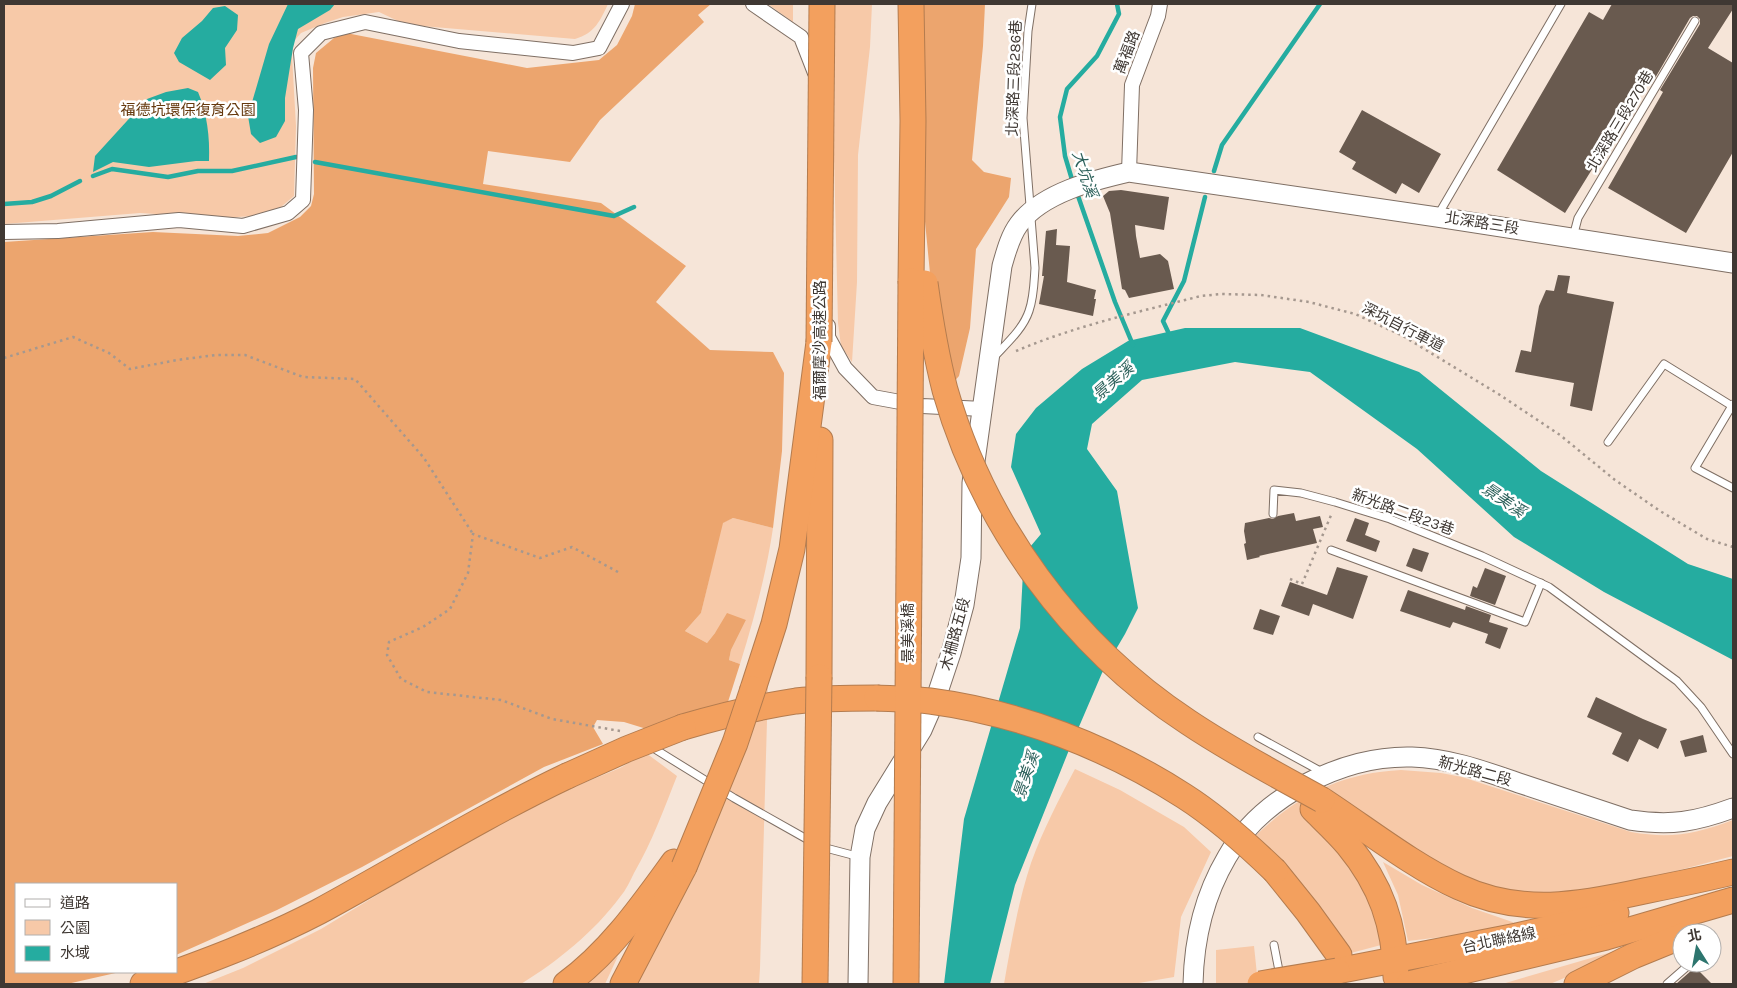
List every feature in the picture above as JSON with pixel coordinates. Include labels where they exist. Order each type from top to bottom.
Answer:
[{"type":"highway","name":"福爾摩沙高速公路","points":[[815,984],[820,550],[819,342],[822,4]]},
{"type":"highway","points":[[911,4],[918,282],[946,390],[959,431],[987,497],[1040,582],[1097,649],[1131,679],[1186,721],[1318,805],[1459,887],[1482,896],[1506,902],[1537,906],[1568,905],[1598,902],[1733,872]]},
{"type":"highway","name":"景美溪橋","points":[[906,984],[918,282]]},
{"type":"highway","points":[[624,984],[679,864],[719,784],[735,743],[774,624],[792,549],[819,342]]},
{"type":"highway","points":[[178,972],[264,938],[308,916],[513,802],[627,749],[683,727],[758,707],[798,701],[877,698],[929,701],[1012,718],[1053,731],[1142,770],[1218,820],[1275,871],[1308,912],[1338,963]]},
{"type":"highway","points":[[1318,805],[1369,874],[1384,907],[1392,931],[1396,972]]},
{"type":"highway","points":[[566,984],[581,973],[618,935],[679,864]]},
{"type":"highway","name":"台北聯絡線","points":[[1260,984],[1338,963],[1396,972],[1517,936],[1601,917],[1733,878]]},
{"type":"highway","name":"台北聯絡線","points":[[1409,984],[1606,937],[1733,900]]},
{"type":"highway","points":[[1715,923],[1733,916]]},
{"type":"highway","points":[[1577,984],[1633,956],[1672,940]]},
{"type":"highway","points":[[143,984],[174,973]]},
{"type":"main road","points":[[1030,212],[1055,196],[1086,182],[1129,172]]},
{"type":"main road","name":"北深路三段","points":[[1129,172],[1438,216],[1733,263]]},
{"type":"main road","name":"木柵路五段","points":[[858,984],[860,857],[865,829],[877,803],[922,730],[936,698],[964,605],[970,575],[972,483],[1002,266],[1011,237],[1030,212]]},
{"type":"main road","name":"新光路二段","points":[[1193,984],[1201,918],[1213,884],[1228,856],[1246,831],[1268,811],[1294,790],[1325,774],[1356,764],[1387,758],[1412,757],[1440,760],[1472,767],[1630,820],[1672,824],[1695,820],[1733,808]]},
{"type":"street","points":[[4,232],[58,231],[179,220],[243,226],[288,213],[303,200],[306,110],[301,53],[320,33],[365,22],[459,41],[573,53],[599,48],[622,4]]},
{"type":"street","points":[[753,4],[801,37],[814,67],[823,122],[828,337],[845,368],[873,397],[922,406],[983,409]]},
{"type":"street","name":"萬福路","points":[[1129,172],[1132,85],[1158,16],[1160,4]]},
{"type":"lane","name":"北深路三段286巷","points":[[989,363],[1022,326],[1030,311],[1034,292],[1035,268],[1024,118],[1028,31],[1032,4]]},
{"type":"lane","points":[[1438,216],[1561,4]]},
{"type":"lane","name":"北深路三段270巷","points":[[1573,238],[1578,218],[1695,21]]},
{"type":"lane","points":[[1608,442],[1664,364],[1733,405],[1695,468],[1733,488]]},
{"type":"lane","name":"新光路二段23巷","points":[[1273,514],[1274,490],[1301,493],[1390,519],[1482,556],[1549,587],[1677,681],[1701,707],[1733,754]]},
{"type":"lane","points":[[1331,550],[1525,622],[1541,583]]},
{"type":"lane","points":[[628,732],[734,798],[824,849],[860,857]]},
{"type":"lane","points":[[1258,737],[1325,774]]},
{"type":"lane","points":[[1274,945],[1282,984]]},
{"type":"lane","points":[[1667,984],[1680,973]]},
{"type":"path","name":"深坑自行車道","points":[[1016,351],[1070,330],[1200,296],[1221,294],[1261,295],[1309,302],[1355,314],[1403,336],[1500,395],[1560,435],[1615,480],[1660,511],[1707,539],[1733,547]]},
{"type":"path","points":[[4,358],[73,337],[109,353],[130,368],[216,354],[245,355],[303,377],[355,379],[424,458],[473,534],[540,558],[572,547],[618,572]]},
{"type":"path","points":[[1290,580],[1302,584],[1335,502]]},
{"type":"path","points":[[473,534],[468,572],[450,609],[423,627],[389,642],[387,655],[400,679],[426,692],[501,700],[552,719],[628,732]]},
{"type":"green space","name":"福德坑環保復育公園","points":[[4,4],[608,4],[596,26],[575,39],[422,26],[398,21],[379,12],[343,17],[325,23],[301,33],[294,41],[292,56],[296,126],[294,196],[281,207],[253,216],[222,218],[140,213],[4,224]]},
{"type":"green space","points":[[768,4],[793,4],[793,22]]},
{"type":"green space","points":[[835,4],[872,4],[870,47],[858,155],[857,282],[852,362],[841,346],[838,323],[834,157]]},
{"type":"green space","points":[[733,518],[773,528],[759,597],[740,664],[729,660],[731,650],[746,620],[715,633],[707,643],[685,631],[701,613],[722,523]]},
{"type":"green space","points":[[768,685],[759,984],[634,984],[750,737]]},
{"type":"green space","points":[[646,753],[677,776],[652,837],[628,885],[610,910],[587,934],[562,956],[521,984],[203,984],[243,968],[321,929],[405,878],[451,847],[574,787],[620,768]]},
{"type":"green space","points":[[1075,769],[1120,790],[1184,827],[1211,852],[1181,917],[1174,977],[1133,984],[1004,984],[1012,938],[1026,878],[1046,827]]},
{"type":"green space","points":[[1401,770],[1441,773],[1462,777],[1631,832],[1659,835],[1683,834],[1707,829],[1733,820],[1733,856],[1592,893],[1525,893],[1501,889],[1472,880],[1446,868],[1329,792],[1354,870],[1383,931],[1381,945],[1351,953],[1251,840],[1284,811],[1319,790],[1358,776]]},
{"type":"green space","points":[[1383,862],[1422,885],[1472,908],[1527,927],[1408,941],[1398,895]]},
{"type":"green space","points":[[1254,946],[1258,984],[1216,984],[1216,950]]},
{"type":"green space","points":[[1629,947],[1595,965],[1550,984],[1502,984]]},
{"type":"green space","points":[[618,956],[605,984],[584,984]]},
{"type":"shaded area","points":[[635,4],[711,4],[698,15],[704,22],[600,120],[570,162],[488,151],[483,184],[601,203],[686,266],[656,302],[710,350],[773,352],[784,373],[782,451],[773,528],[733,518],[723,523],[701,613],[685,631],[707,643],[727,613],[746,620],[731,650],[729,660],[740,664],[727,705],[650,730],[624,722],[597,720],[593,727],[603,744],[544,767],[362,867],[277,910],[178,954],[178,883],[15,883],[15,973],[116,973],[67,984],[4,984],[4,242],[153,232],[238,236],[268,233],[300,217],[311,206],[314,194],[313,68],[316,53],[334,38],[346,33],[527,68],[599,60],[617,45],[632,16]]},
{"type":"shaded area","points":[[924,4],[985,4],[972,160],[984,172],[1011,178],[1009,197],[976,249],[970,328],[959,376],[952,384],[932,294],[924,211],[921,107]]},
{"type":"water","points":[[288,4],[335,4],[330,10],[298,29],[285,98],[285,121],[276,137],[260,143],[251,134],[248,116],[269,44]]},
{"type":"water","points":[[225,6],[238,15],[237,30],[225,48],[226,65],[210,80],[179,62],[174,53],[182,38],[202,21],[213,8]]},
{"type":"water","points":[[188,88],[198,92],[204,108],[209,143],[209,161],[149,167],[113,162],[93,172],[95,156],[147,99],[166,92]]},
{"type":"water","name":"景美溪","points":[[1185,328],[1300,328],[1419,372],[1541,471],[1688,564],[1733,579],[1733,660],[1604,592],[1514,537],[1417,449],[1310,372],[1235,362],[1142,380],[1092,424],[1087,449],[1117,491],[1138,608],[1102,673],[1015,885],[990,984],[944,984],[964,819],[1020,628],[1024,554],[1041,534],[1011,467],[1016,434],[1036,408],[1082,369],[1128,341]]},
{"type":"building","points":[[1612,4],[1733,4],[1733,9],[1708,48],[1733,63],[1733,152],[1686,233],[1608,188],[1663,92],[1660,90],[1700,24],[1700,19],[1697,16],[1690,18],[1651,85],[1646,82],[1565,213],[1497,170],[1589,12],[1603,20]]},
{"type":"building","points":[[1362,110],[1441,154],[1419,193],[1402,183],[1396,194],[1352,169],[1356,162],[1339,152]]},
{"type":"building","points":[[1121,190],[1169,197],[1164,230],[1135,225],[1140,258],[1160,254],[1168,261],[1174,289],[1129,298],[1125,290],[1122,289],[1110,213],[1103,196],[1109,191]]},
{"type":"building","points":[[1057,229],[1056,245],[1070,246],[1067,282],[1096,290],[1093,316],[1039,304],[1044,276],[1042,276],[1046,231]]},
{"type":"building","points":[[1558,275],[1570,276],[1567,293],[1614,302],[1592,411],[1570,406],[1574,383],[1515,372],[1521,350],[1531,352],[1539,306],[1546,290],[1554,291]]},
{"type":"building","points":[[1294,513],[1296,521],[1320,516],[1323,527],[1313,529],[1317,543],[1247,560],[1244,544],[1246,543],[1245,523],[1269,518],[1273,519],[1278,516]]},
{"type":"building","points":[[1355,518],[1369,523],[1365,535],[1380,541],[1376,552],[1346,541]]},
{"type":"building","points":[[1413,548],[1429,553],[1422,572],[1406,566]]},
{"type":"building","points":[[1337,567],[1368,576],[1353,619],[1313,604],[1309,616],[1281,606],[1290,582],[1327,595]]},
{"type":"building","points":[[1485,568],[1506,576],[1495,605],[1470,596],[1473,586],[1477,588]]},
{"type":"building","points":[[1408,590],[1465,610],[1466,606],[1491,615],[1489,622],[1508,628],[1500,649],[1485,643],[1488,634],[1453,622],[1450,628],[1400,611]]},
{"type":"building","points":[[1260,609],[1280,616],[1273,635],[1253,629]]},
{"type":"building","points":[[1596,697],[1667,729],[1658,749],[1639,739],[1628,762],[1612,754],[1622,733],[1587,717]]},
{"type":"building","points":[[1703,735],[1707,752],[1685,757],[1680,741]]},
{"type":"building","points":[[1689,973],[1701,973],[1712,984],[1676,984]]},
{"type":"waterway","name":"大坑溪","points":[[1073,183],[1065,156],[1060,117],[1067,89],[1097,56],[1119,14],[1117,4]]},
{"type":"waterway","points":[[1214,171],[1222,145],[1320,4]]},
{"type":"waterway","points":[[93,176],[112,169],[168,177],[198,171],[232,171],[296,157]]},
{"type":"waterway","points":[[315,162],[614,216],[634,207]]},
{"type":"waterway","points":[[4,204],[32,202],[51,196],[80,181]]},
{"type":"waterway","name":"大坑溪","points":[[1077,193],[1115,302],[1133,345]]},
{"type":"waterway","points":[[1170,336],[1163,321],[1184,281],[1205,197]]}]
